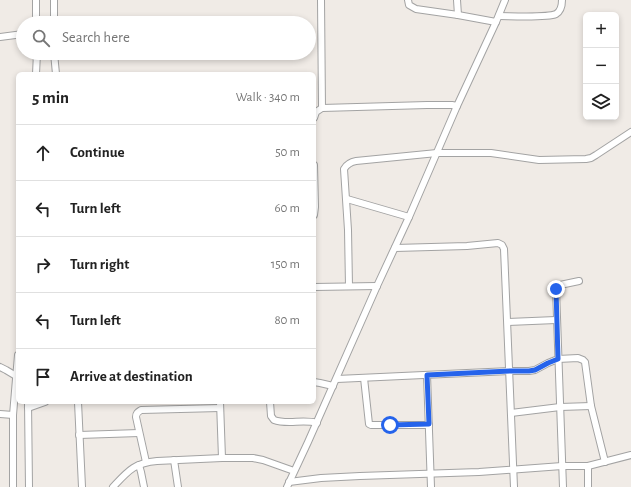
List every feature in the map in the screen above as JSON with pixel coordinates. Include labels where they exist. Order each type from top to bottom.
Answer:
[{"type":"street","points":[[36,0],[36,16]]},
{"type":"street","points":[[54,0],[54,16]]},
{"type":"street","points":[[321,0],[322,108]]},
{"type":"street","points":[[408,0],[409,5],[413,8],[496,22]]},
{"type":"street","points":[[457,0],[458,15]]},
{"type":"street","points":[[288,485],[337,379],[505,0]]},
{"type":"street","points":[[499,16],[539,16],[554,14],[560,9],[562,0]]},
{"type":"street","points":[[0,37],[16,35]]},
{"type":"street","points":[[36,72],[37,60]]},
{"type":"street","points":[[55,60],[56,72]]},
{"type":"street","points":[[316,112],[322,108],[427,105],[457,106]]},
{"type":"street","points":[[349,286],[344,169],[350,162],[437,153],[491,153],[539,160],[586,159],[596,155],[631,132]]},
{"type":"street","points":[[346,199],[409,217]]},
{"type":"street","points":[[395,248],[500,244],[504,249],[514,487]]},
{"type":"street","points":[[563,487],[556,288],[560,285],[579,280]]},
{"type":"street","points":[[316,287],[377,286]]},
{"type":"street","points":[[508,322],[556,320]]},
{"type":"street","points":[[337,379],[510,371],[525,372],[535,370],[558,359],[578,358],[585,362],[591,406],[605,462]]},
{"type":"street","points":[[0,367],[16,376],[13,414],[13,487]]},
{"type":"street","points":[[427,375],[431,487]]},
{"type":"street","points":[[364,378],[370,425],[429,424]]},
{"type":"street","points":[[316,382],[333,386]]},
{"type":"street","points":[[78,404],[82,487]]},
{"type":"street","points":[[270,404],[271,416],[274,420],[281,422],[310,421],[317,423]]},
{"type":"street","points":[[28,405],[30,487]]},
{"type":"street","points":[[146,462],[136,417],[136,414],[141,410],[220,405],[222,458]]},
{"type":"street","points":[[511,413],[560,407],[591,406]]},
{"type":"street","points":[[0,414],[13,414]]},
{"type":"street","points":[[80,435],[139,433]]},
{"type":"street","points":[[288,485],[298,480],[321,478],[588,466],[631,455]]},
{"type":"street","points":[[113,487],[129,470],[146,462],[222,458],[258,459],[294,471]]},
{"type":"street","points":[[174,460],[178,487]]},
{"type":"street","points":[[139,465],[144,487]]},
{"type":"street","points":[[588,466],[588,487]]},
{"type":"route","points":[[390,425],[429,424],[427,375],[510,371],[521,372],[535,370],[558,359],[556,289]]}]
